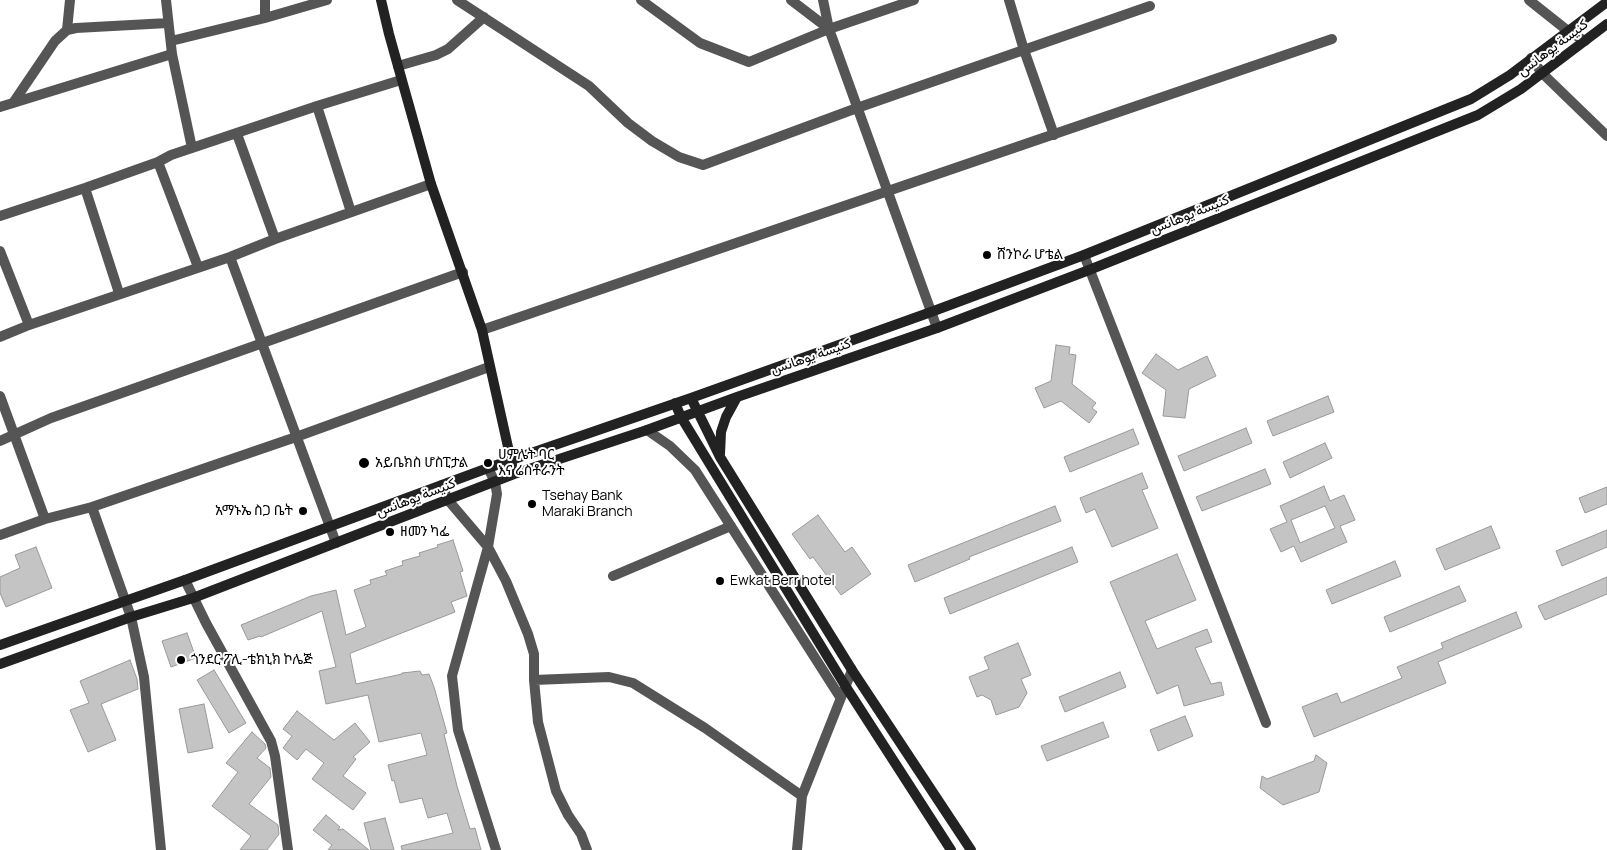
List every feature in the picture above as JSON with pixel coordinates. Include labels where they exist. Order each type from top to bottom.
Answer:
[{"type":"street","points":[[67,30],[70,0]]},
{"type":"street","points":[[166,0],[172,54],[192,148]]},
{"type":"street","points":[[265,0],[265,18]]},
{"type":"street","points":[[171,42],[327,0]]},
{"type":"street","points":[[382,0],[401,80],[430,184],[463,272],[482,330],[514,474]]},
{"type":"street","points":[[457,0],[589,86],[628,123],[652,141],[679,157],[704,165],[857,108],[1150,6]]},
{"type":"street","points":[[641,0],[700,43],[749,62],[829,28],[914,0]]},
{"type":"street","points":[[791,0],[829,28]]},
{"type":"street","points":[[823,0],[829,28],[937,328]]},
{"type":"street","points":[[1009,0],[1024,50],[1054,135]]},
{"type":"street","points":[[1529,0],[1568,31],[1585,41]]},
{"type":"street","points":[[0,645],[185,580],[510,460],[691,398],[931,312],[1084,255],[1471,98],[1510,75],[1607,2]]},
{"type":"street","points":[[398,66],[436,55],[448,49],[484,17]]},
{"type":"street","points":[[13,103],[55,41],[67,30],[168,23]]},
{"type":"street","name":"كنيسة يوهانس","points":[[0,664],[193,598],[514,474],[647,430],[937,328],[1090,270],[1478,115],[1521,89],[1607,24]]},
{"type":"street","points":[[482,330],[1332,39]]},
{"type":"street","points":[[0,107],[172,54]]},
{"type":"street","points":[[1531,58],[1542,73],[1607,136]]},
{"type":"street","points":[[0,216],[85,188],[192,148],[401,80]]},
{"type":"street","points":[[317,106],[351,212]]},
{"type":"street","points":[[237,134],[275,239]]},
{"type":"street","points":[[158,162],[198,267]]},
{"type":"street","points":[[0,337],[29,324],[230,257],[430,184]]},
{"type":"street","points":[[85,188],[118,293]]},
{"type":"street","points":[[0,251],[29,324]]},
{"type":"street","points":[[1084,255],[1266,722]]},
{"type":"street","points":[[230,257],[264,344],[296,437],[336,543]]},
{"type":"street","points":[[0,441],[50,418],[264,344],[463,272]]},
{"type":"street","points":[[0,535],[45,519],[92,507],[296,437],[490,367]]},
{"type":"street","points":[[0,396],[45,519]]},
{"type":"street","points":[[720,457],[722,432],[726,417],[737,397]]},
{"type":"street","points":[[691,398],[720,457],[852,670],[971,850]]},
{"type":"street","points":[[675,403],[681,417],[846,686],[952,850]]},
{"type":"street","points":[[647,430],[670,446],[695,470],[840,697]]},
{"type":"street","points":[[488,468],[495,482],[497,494],[488,547],[452,676],[458,730],[496,850]]},
{"type":"street","points":[[442,485],[448,500],[488,547],[506,581],[528,634],[534,654],[534,680],[538,722],[556,791],[568,815],[581,834],[587,850]]},
{"type":"street","points":[[92,507],[131,618],[144,677],[161,850]]},
{"type":"street","points":[[613,576],[732,526]]},
{"type":"street","points":[[255,554],[262,572]]},
{"type":"street","points":[[185,580],[271,741],[288,850]]},
{"type":"street","points":[[797,850],[802,796],[852,670]]},
{"type":"street","points":[[534,680],[609,676],[633,683],[705,728],[802,796]]},
{"type":"building","points":[[1056,345],[1070,347],[1069,354],[1076,355],[1072,384],[1096,403],[1092,408],[1097,412],[1089,423],[1061,401],[1044,408],[1035,388],[1051,381]]},
{"type":"building","points":[[1156,354],[1178,370],[1207,356],[1216,376],[1189,389],[1185,418],[1163,416],[1166,390],[1142,373]]},
{"type":"building","points":[[1328,396],[1334,412],[1273,436],[1267,421]]},
{"type":"building","points":[[1246,428],[1252,443],[1184,471],[1178,456]]},
{"type":"building","points":[[1133,429],[1139,444],[1070,472],[1064,457]]},
{"type":"building","points":[[1325,443],[1332,458],[1290,478],[1283,462]]},
{"type":"building","points":[[1265,469],[1271,484],[1202,511],[1196,497]]},
{"type":"building","points":[[1142,473],[1148,488],[1142,490],[1158,528],[1112,547],[1095,509],[1086,513],[1080,498]]},
{"type":"building","points":[[1324,486],[1330,501],[1344,495],[1355,520],[1340,526],[1347,542],[1301,562],[1294,546],[1281,552],[1270,529],[1287,522],[1280,506]],"holes":[[[1325,506],[1335,528],[1300,543],[1291,520]]]},
{"type":"building","points":[[1607,487],[1607,504],[1585,513],[1579,498]]},
{"type":"building","points":[[1055,506],[1061,521],[969,557],[970,559],[915,582],[908,565]]},
{"type":"building","points":[[818,515],[845,552],[852,547],[871,574],[841,595],[813,557],[810,559],[792,534]]},
{"type":"building","points":[[1491,526],[1500,548],[1445,570],[1436,549]]},
{"type":"building","points":[[1607,530],[1607,547],[1562,566],[1556,551]]},
{"type":"building","points":[[453,540],[463,571],[460,572],[467,596],[451,602],[455,612],[350,654],[356,684],[402,673],[420,671],[422,675],[429,674],[447,733],[444,734],[457,786],[470,829],[475,828],[481,850],[402,850],[401,846],[453,833],[447,813],[428,818],[422,798],[400,803],[394,780],[392,781],[388,765],[427,755],[421,733],[379,742],[368,695],[326,704],[319,671],[336,667],[322,611],[261,637],[248,640],[241,625],[311,596],[336,590],[346,635],[366,627],[354,590],[371,584],[370,580],[387,575],[385,571],[403,565],[402,561],[420,556],[419,553]]},
{"type":"building","points":[[36,547],[52,588],[6,607],[0,593],[0,577],[20,568],[15,555]]},
{"type":"building","points":[[1072,547],[1078,562],[950,614],[944,598]]},
{"type":"building","points":[[1177,554],[1196,600],[1145,621],[1157,649],[1207,629],[1212,642],[1195,648],[1211,684],[1221,682],[1224,695],[1184,706],[1178,685],[1157,694],[1110,582]]},
{"type":"building","points":[[1395,561],[1401,576],[1332,604],[1326,590]]},
{"type":"building","points":[[1607,577],[1607,594],[1545,620],[1538,606]]},
{"type":"building","points":[[1459,586],[1466,601],[1390,632],[1384,617]]},
{"type":"building","points":[[1516,612],[1522,627],[1438,662],[1446,683],[1314,737],[1302,707],[1337,693],[1341,703],[1402,678],[1397,667],[1443,648],[1441,643]]},
{"type":"building","points":[[187,633],[196,658],[171,667],[162,641]]},
{"type":"building","points":[[1018,643],[1031,675],[1021,679],[1027,693],[1019,707],[996,715],[991,700],[982,695],[977,697],[969,677],[989,669],[984,657]]},
{"type":"building","points":[[130,660],[137,679],[138,689],[101,704],[116,740],[88,752],[70,710],[89,703],[80,681]]},
{"type":"building","points":[[214,670],[246,723],[229,733],[197,680]]},
{"type":"building","points":[[1120,672],[1126,687],[1065,712],[1059,697]]},
{"type":"building","points":[[204,704],[213,748],[188,753],[179,709]]},
{"type":"building","points":[[297,711],[334,740],[355,723],[370,742],[353,757],[356,759],[343,776],[366,793],[353,810],[312,779],[324,763],[306,749],[297,760],[283,748],[292,736],[283,729]]},
{"type":"building","points":[[1185,716],[1193,736],[1158,751],[1150,730]]},
{"type":"building","points":[[1103,722],[1109,737],[1047,761],[1041,746]]},
{"type":"building","points":[[252,732],[265,744],[266,748],[257,758],[270,768],[271,777],[249,804],[278,825],[279,834],[267,850],[240,850],[251,836],[212,806],[238,772],[226,763]]},
{"type":"building","points":[[1316,755],[1327,763],[1319,792],[1283,805],[1260,788],[1262,776],[1267,779],[1314,761]]},
{"type":"building","points":[[326,815],[340,827],[338,830],[343,829],[369,850],[328,850],[332,845],[313,830]]},
{"type":"building","points":[[385,818],[394,850],[371,850],[364,823]]},
{"type":"place","name":"ሸንኮራ ሆቴል","points":[[987,255]]},
{"type":"place","name":"አይቤክስ ሆስፒታል","points":[[364,463]]},
{"type":"place","name":"ሀምሌት ባር እና ሬስቶራንት","points":[[488,463]]},
{"type":"place","name":"Tsehay Bank Maraki Branch","points":[[532,504]]},
{"type":"place","name":"አማኑኤ ስጋ ቤት","points":[[303,511]]},
{"type":"place","name":"ዘመን ካፌ","points":[[390,532]]},
{"type":"place","name":"Ewkat Berr hotel","points":[[720,581]]},
{"type":"place","name":"ጎንደር ፖሊ-ቴክኒክ ኮሌጅ","points":[[181,660]]}]
